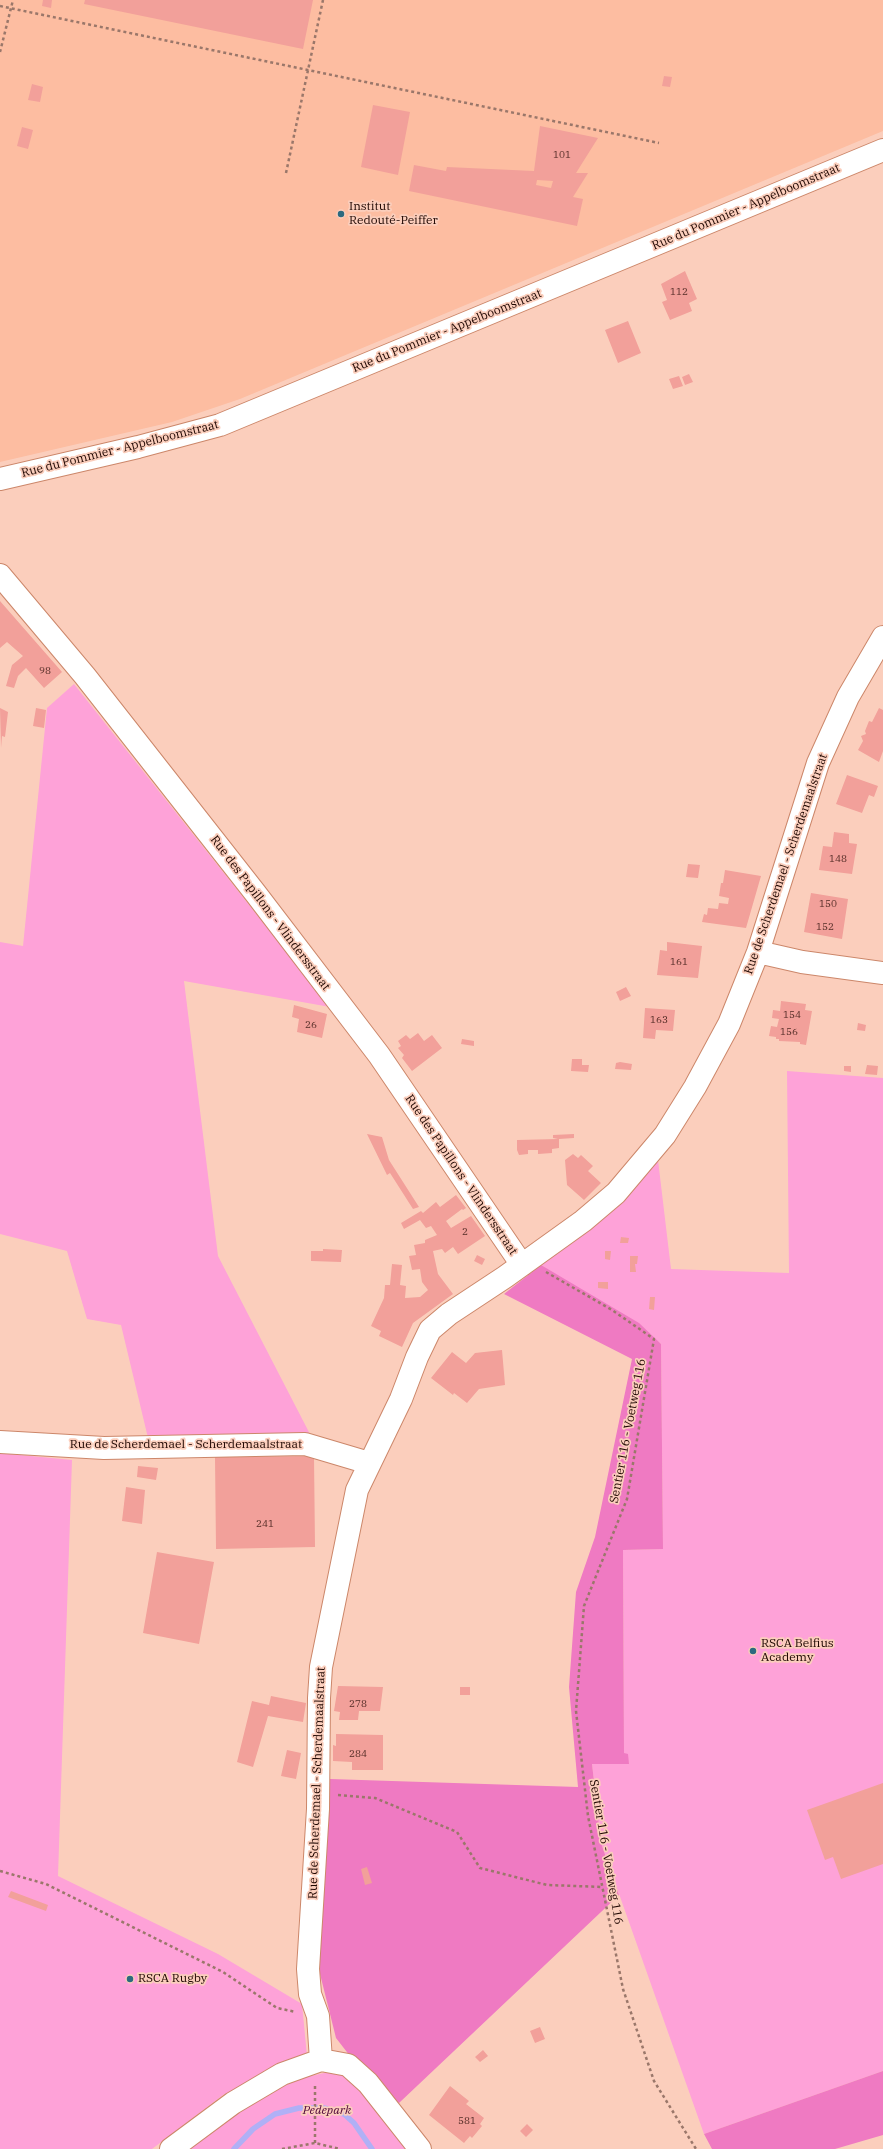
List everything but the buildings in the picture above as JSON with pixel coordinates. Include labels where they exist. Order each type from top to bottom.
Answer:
[{"type":"street","name":"Rue du Pommier - Appelboomstraat","points":[[0,479],[138,448],[220,425],[883,150]]},
{"type":"street","name":"Rue des Papillons - Vlindersstraat","points":[[0,575],[85,676],[256,894],[378,1055],[527,1261]]},
{"type":"street","name":"Rue de Scherdemael - Scherdemaalstraat","points":[[321,2060],[318,2016],[310,1994],[308,1969],[318,1793],[321,1667],[357,1490],[401,1399],[417,1357],[430,1330],[449,1314],[583,1221],[616,1192],[665,1135],[695,1086],[729,1024],[758,952],[818,763],[848,697],[883,637]]},
{"type":"street","points":[[758,952],[802,962],[883,973]]},
{"type":"street","name":"Rue de Scherdemael - Scherdemaalstraat","points":[[0,1442],[104,1448],[305,1444],[369,1463]]},
{"type":"street","points":[[171,2149],[233,2102],[282,2074],[321,2060],[348,2066],[368,2083],[420,2149]]},
{"type":"path","points":[[0,52],[13,0]]},
{"type":"path","points":[[286,173],[323,0]]},
{"type":"path","points":[[0,6],[659,142]]},
{"type":"path","name":"Sentier 116 - Voetweg 116","points":[[527,1261],[612,1310],[654,1339],[627,1499],[584,1606],[576,1711],[588,1816],[623,1989],[654,2081],[696,2149]]},
{"type":"path","points":[[318,1793],[375,1798],[457,1832],[480,1868],[547,1885],[603,1888]]},
{"type":"path","points":[[0,1871],[46,1884],[223,1972],[277,2008],[318,2016]]},
{"type":"path","points":[[315,2088],[315,2143]]},
{"type":"path","points":[[282,2149],[315,2143],[340,2149]]},
{"type":"shaded area","name":"Institut Redouté-Peiffer","points":[[0,0],[883,0],[883,131],[240,399],[172,422],[0,462]]},
{"type":"shaded area","points":[[541,1265],[639,1323],[661,1344],[663,1549],[623,1550],[624,1753],[628,1754],[629,1764],[592,1764],[601,1843],[619,1895],[399,2103],[350,2056],[336,2038],[319,1970],[330,1779],[578,1787],[569,1687],[576,1592],[595,1537],[632,1359],[504,1294]]},
{"type":"shaded area","points":[[883,2071],[883,2135],[835,2149],[712,2149],[704,2134]]},
{"type":"green space","points":[[74,684],[330,1007],[184,981],[218,1256],[312,1438],[148,1438],[121,1325],[87,1319],[67,1251],[0,1234],[0,942],[23,946],[47,708]]},
{"type":"green space","name":"RSCA Belfius Academy","points":[[787,1071],[883,1078],[883,2071],[704,2134],[601,1843],[592,1764],[629,1764],[624,1753],[623,1550],[663,1549],[661,1344],[541,1265],[658,1160],[671,1269],[789,1273]]},
{"type":"green space","name":"RSCA Rugby","points":[[0,1453],[72,1460],[58,1876],[218,1954],[302,2004],[307,2056],[223,2095],[152,2149],[0,2149]]},
{"type":"green space","name":"Pedepark","points":[[337,2070],[349,2077],[409,2149],[185,2149],[256,2100],[298,2079]]},
{"type":"waterway","points":[[234,2149],[253,2129],[275,2114],[299,2108],[324,2108],[344,2114],[354,2123],[372,2149]]},
{"type":"place","name":"Institut Redouté-Peiffer","points":[[341,214]]},
{"type":"place","name":"RSCA Belfius Academy","points":[[753,1651]]},
{"type":"place","name":"RSCA Rugby","points":[[130,1979]]}]
